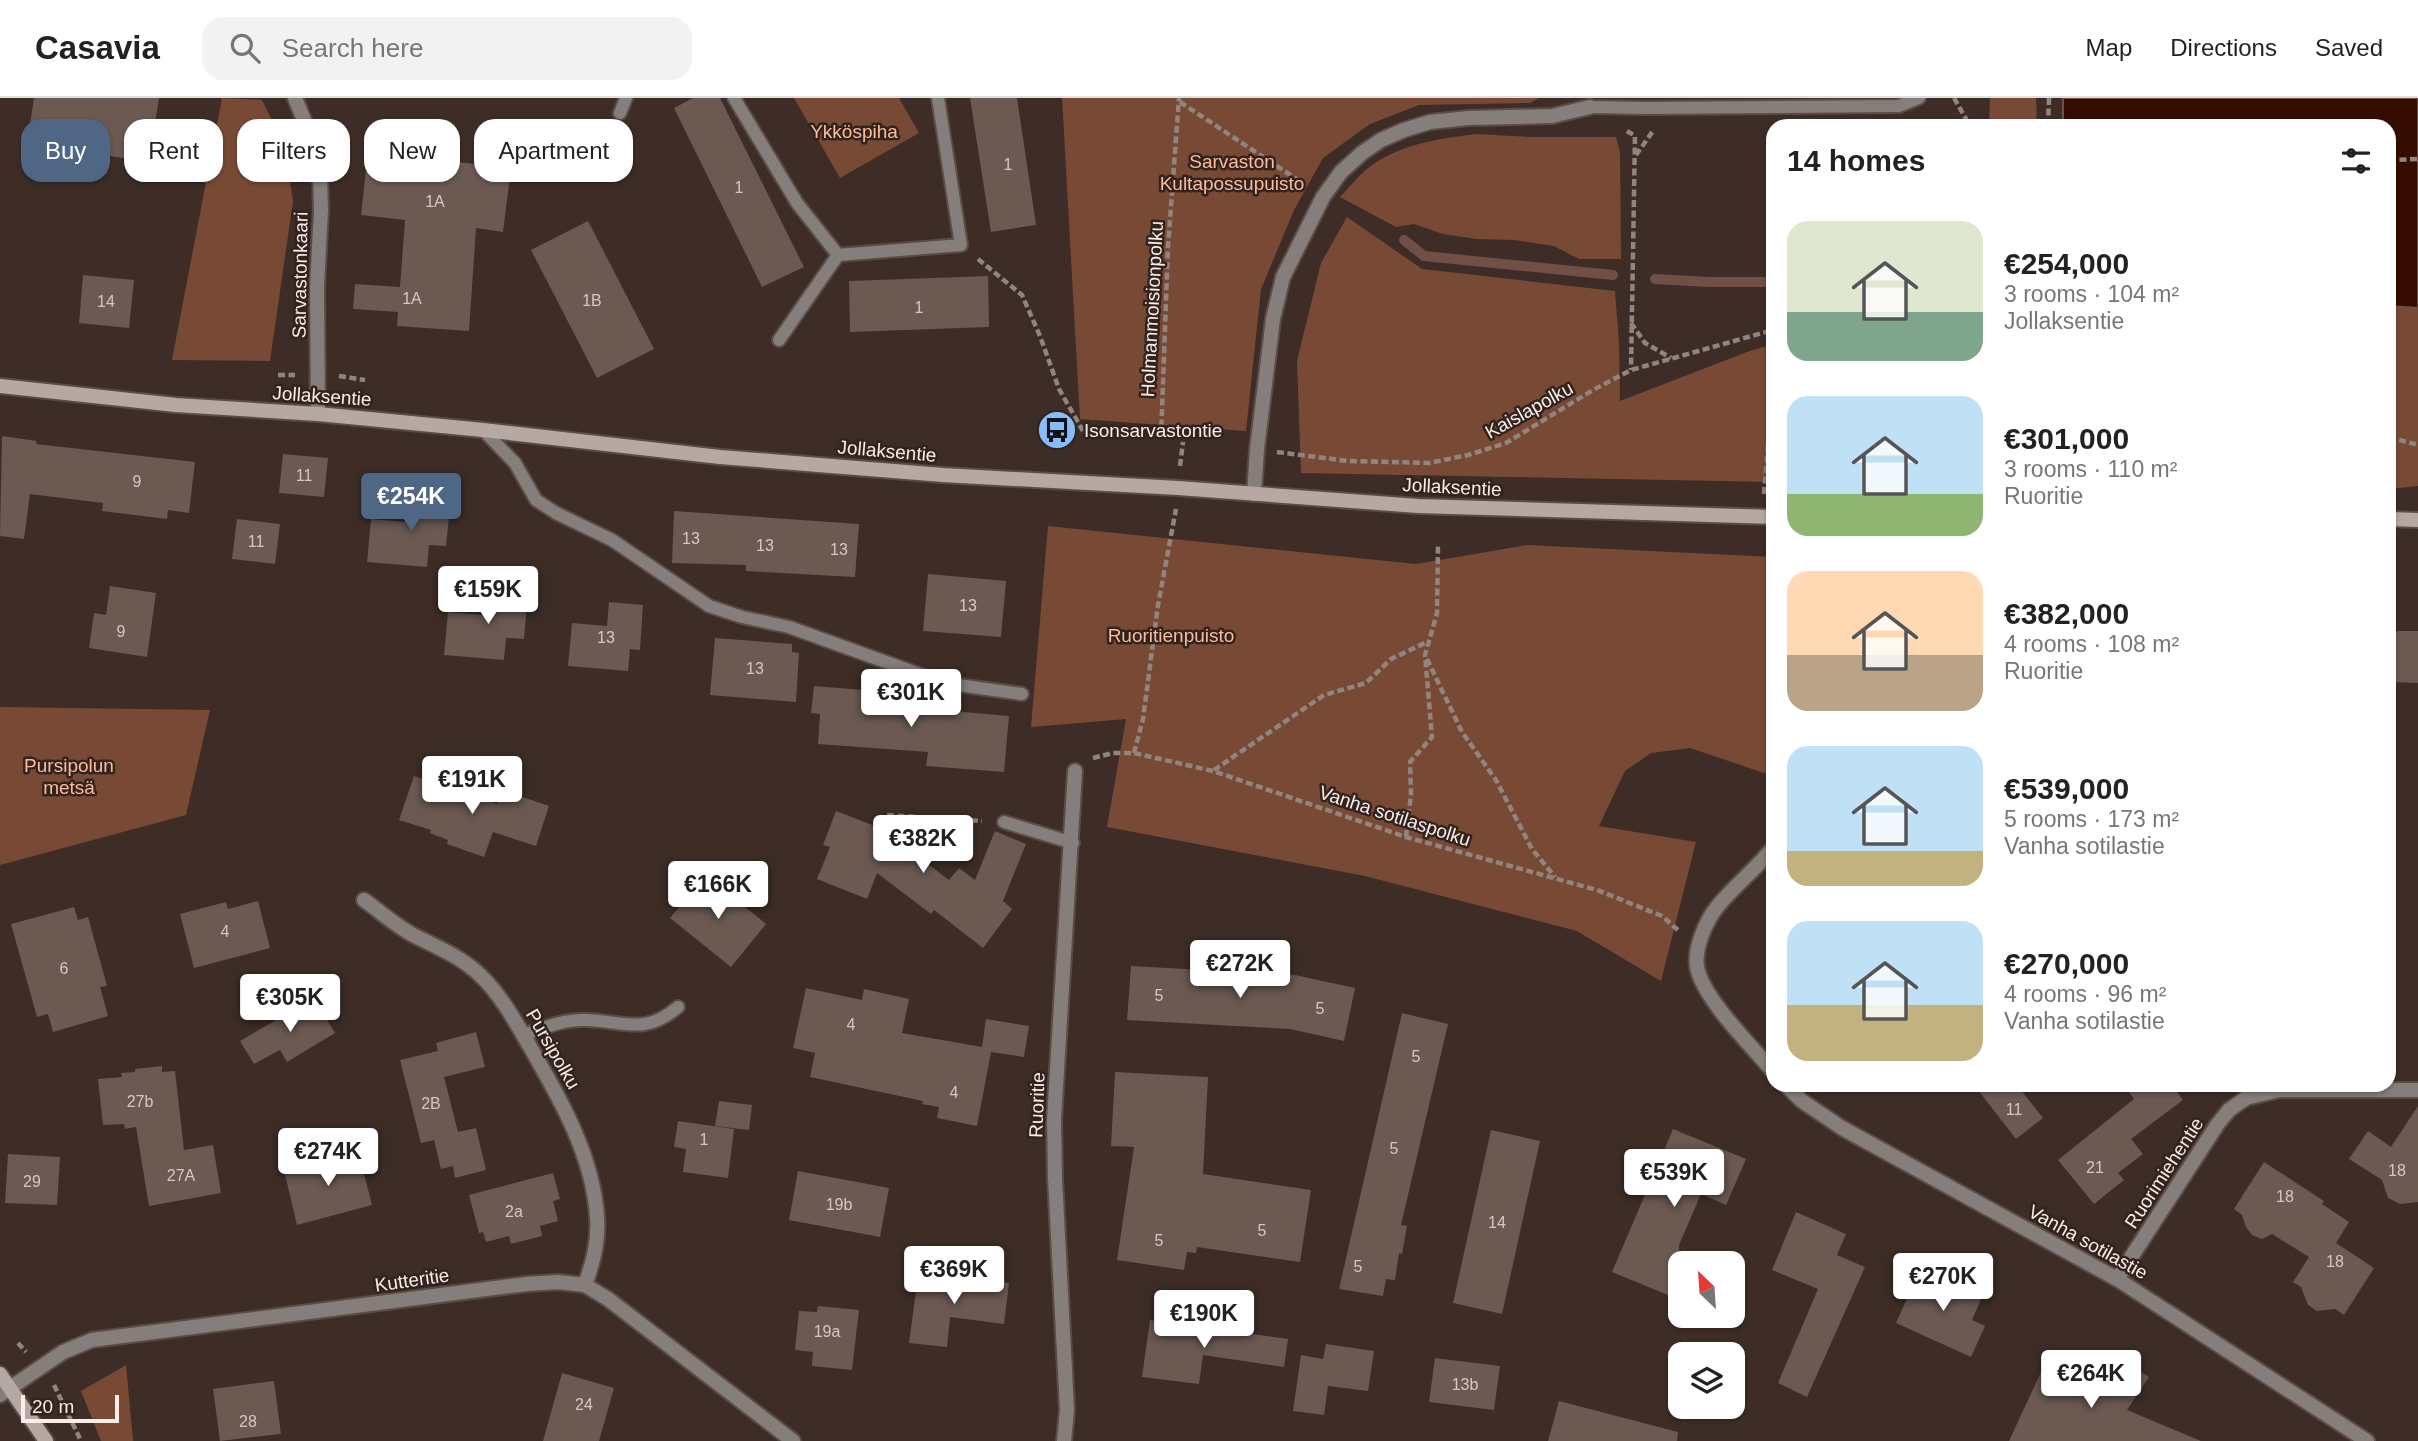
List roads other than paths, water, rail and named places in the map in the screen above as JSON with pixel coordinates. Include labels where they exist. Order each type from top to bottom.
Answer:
[{"type":"main road","name":"Jollaksentie","points":[[0,386],[176,405],[318,414],[483,430],[720,457],[943,475],[1178,488],[1418,506],[1766,517]]},
{"type":"main road","points":[[2396,519],[2418,520]]},
{"type":"main road","points":[[0,1374],[5,1391],[46,1441]]},
{"type":"street","name":"Sarvastonkaari","points":[[295,98],[320,176],[318,414]]},
{"type":"street","points":[[1254,494],[1273,319],[1283,277],[1323,197],[1341,172],[1381,140],[1430,122],[1552,116],[1590,107]]},
{"type":"street","name":"Ruoritie","points":[[1064,1441],[1067,1410],[1054,1120],[1073,843],[1075,771]]},
{"type":"street","points":[[1766,855],[1716,908],[1698,948],[1697,967],[1706,989],[1766,1062]]},
{"type":"street","name":"Pursipolku","points":[[364,900],[415,936],[436,944],[464,961],[497,994],[562,1103],[589,1174],[597,1216],[597,1243],[584,1285]]},
{"type":"street","name":"Ruorimiehentie","points":[[2396,1090],[2418,1090]]},
{"type":"street","name":"Vanha sotilastie","points":[[1793,1092],[1842,1128],[2117,1279],[2367,1441]]},
{"type":"street","name":"Ruorimiehentie","points":[[2117,1279],[2229,1110],[2246,1098],[2271,1092]]},
{"type":"street","name":"Kutteritie","points":[[5,1391],[64,1352],[87,1341],[558,1282],[584,1285],[608,1299],[793,1441]]},
{"type":"lane","points":[[620,113],[626,98]]},
{"type":"lane","points":[[734,98],[797,203],[838,255]]},
{"type":"lane","points":[[838,255],[961,245],[939,98]]},
{"type":"lane","points":[[1590,107],[1899,106],[1919,98]]},
{"type":"lane","points":[[779,340],[838,255]]},
{"type":"lane","points":[[483,430],[514,463],[536,500],[556,513],[612,540],[709,606],[742,617],[789,627],[944,683],[1022,694]]},
{"type":"lane","points":[[1004,822],[1073,843]]},
{"type":"lane","points":[[523,1035],[556,1023],[584,1019],[633,1027],[667,1017],[678,1007]]},
{"type":"waterway","points":[[1404,240],[1424,256],[1613,275]]},
{"type":"waterway","points":[[1655,279],[1766,282]]},
{"type":"place","name":"Isonsarvastontie","points":[[1057,430]]},
{"type":"park label","name":"Ykköspiha","points":[[854,131]]},
{"type":"park label","name":"Sarvaston Kultapossupuisto","points":[[1232,172]]},
{"type":"park label","name":"Ruoritienpuisto","points":[[1171,635]]},
{"type":"park label","name":"Pursipolun metsä","points":[[69,776]]}]
